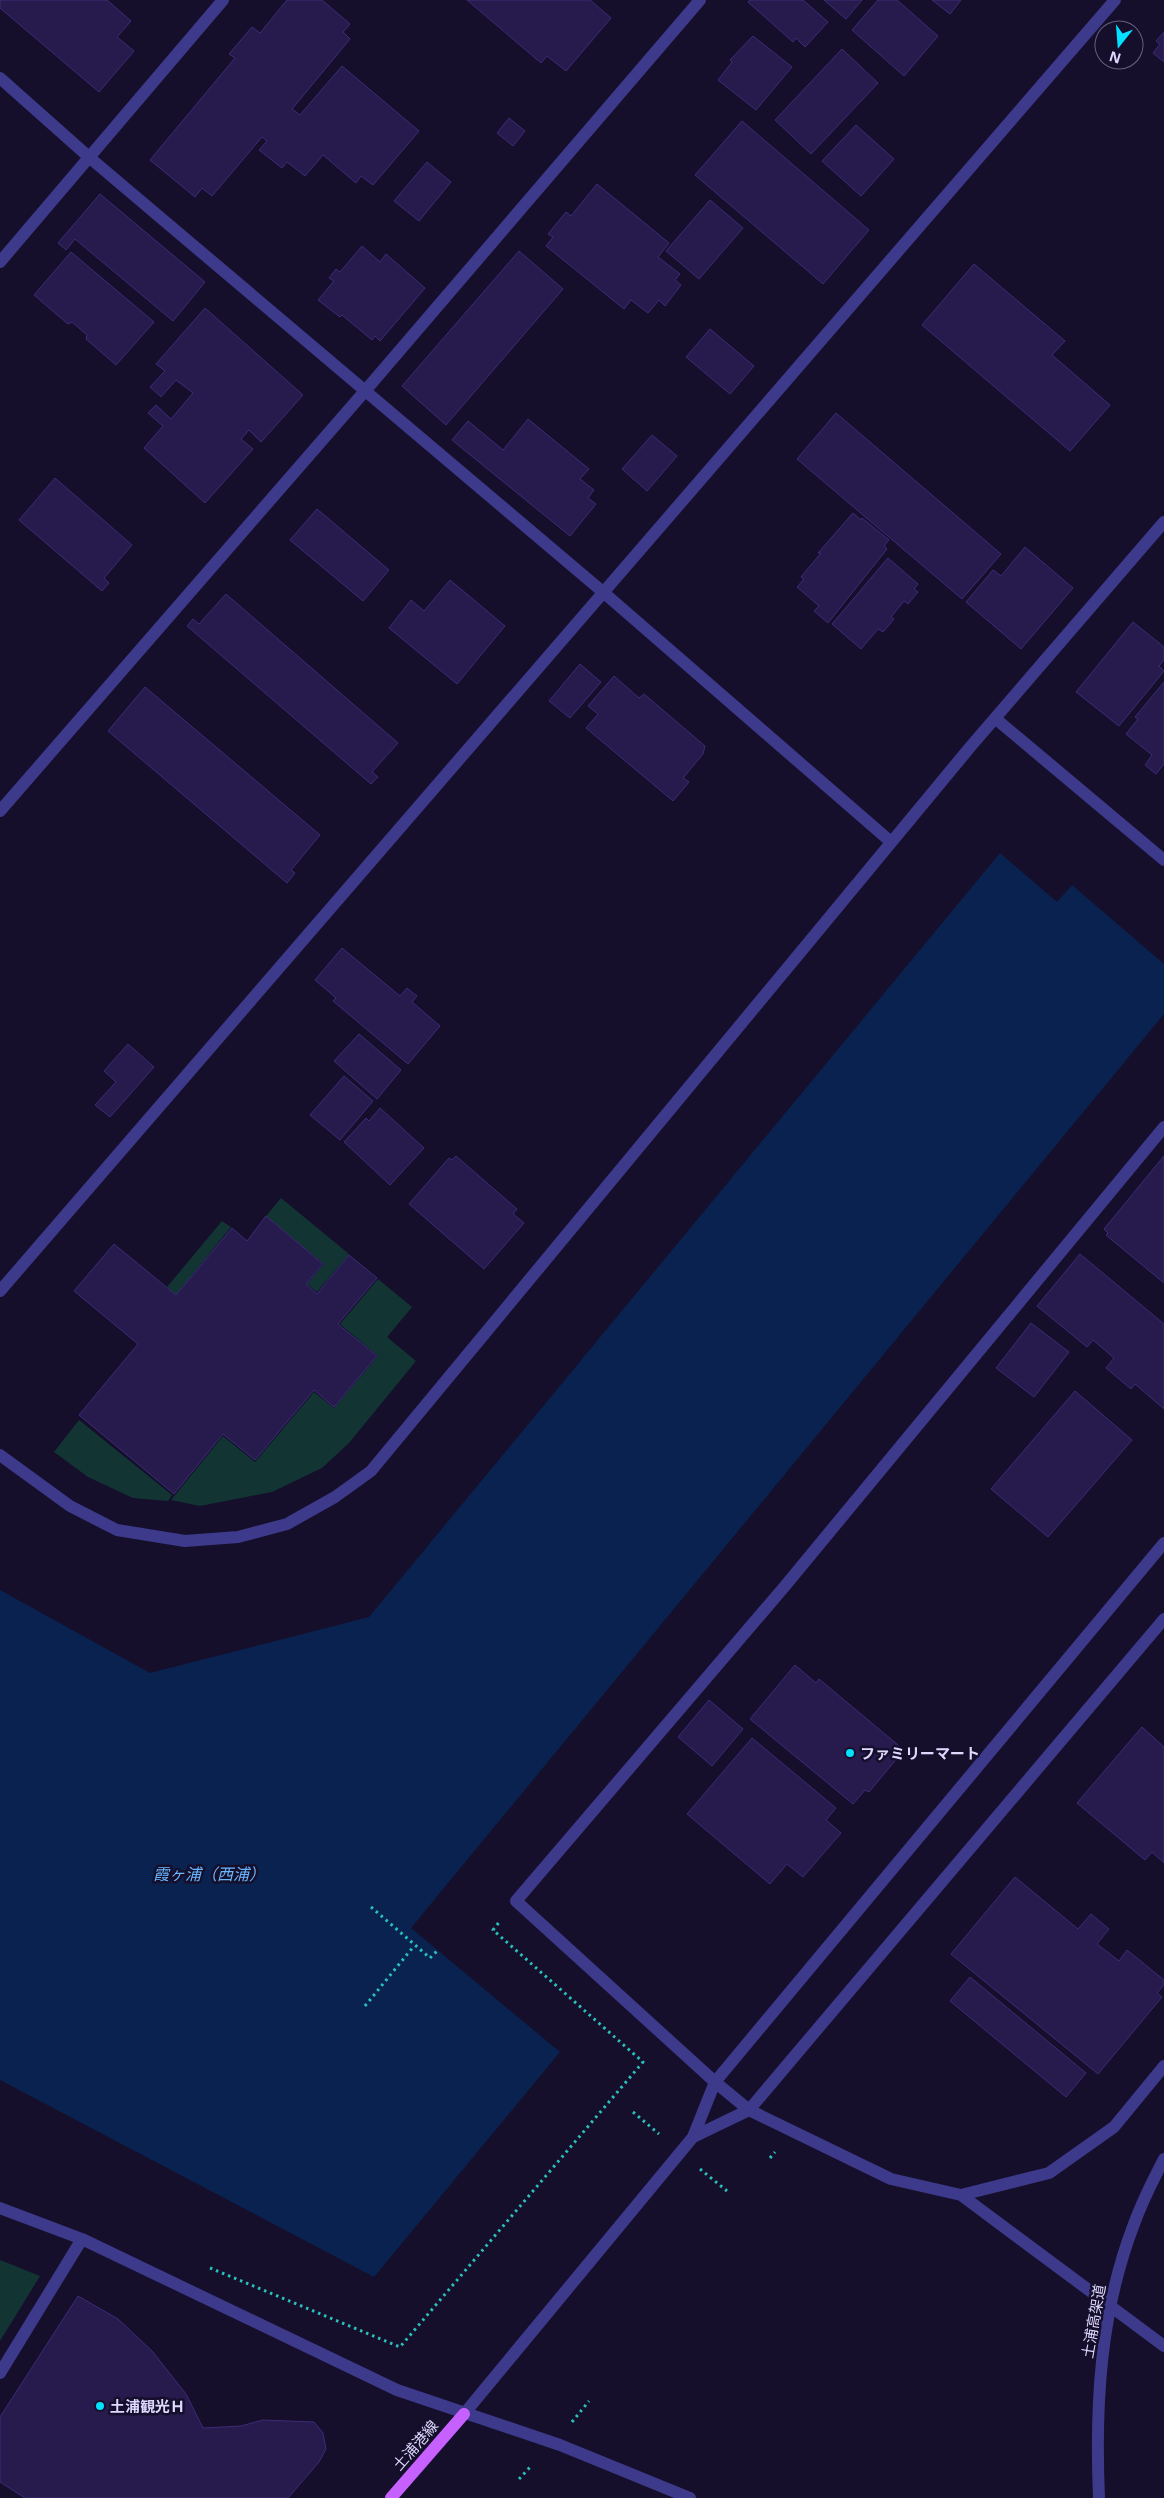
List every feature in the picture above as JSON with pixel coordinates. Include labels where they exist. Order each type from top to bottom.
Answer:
[{"type":"main road","name":"土浦港線","points":[[391,2498],[464,2414]]},
{"type":"street","points":[[0,262],[223,0]]},
{"type":"street","points":[[0,811],[365,391],[700,0]]},
{"type":"street","points":[[0,1291],[1115,0]]},
{"type":"street","points":[[0,78],[90,158],[603,592],[891,842]]},
{"type":"street","points":[[0,1455],[70,1506],[117,1530],[185,1541],[238,1537],[287,1524],[335,1497],[371,1470],[891,842],[1164,522]]},
{"type":"street","points":[[996,719],[1164,860]]},
{"type":"street","points":[[1164,1128],[786,1586],[516,1901],[715,2082],[749,2110],[891,2179],[961,2194],[1164,2346]]},
{"type":"street","points":[[464,2414],[693,2137],[715,2082],[1164,1543]]},
{"type":"street","points":[[693,2137],[749,2110],[1164,1618]]},
{"type":"street","points":[[961,2194],[1049,2173],[1114,2127],[1164,2066]]},
{"type":"street","name":"土浦高架道","points":[[1099,2498],[1096,2431],[1102,2350],[1115,2283],[1134,2224],[1164,2158]]},
{"type":"street","points":[[0,2208],[82,2240],[387,2386],[464,2414],[560,2445],[654,2481],[690,2498]]},
{"type":"street","points":[[0,2373],[82,2240]]},
{"type":"path","points":[[201,2264],[400,2347],[643,2062],[493,1930],[516,1901]]},
{"type":"path","points":[[371,1907],[430,1958],[437,1951]]},
{"type":"path","points":[[365,2006],[414,1946]]},
{"type":"green space","points":[[281,1198],[349,1254],[317,1292],[307,1284],[324,1264],[266,1216]]},
{"type":"green space","points":[[222,1221],[231,1227],[176,1295],[167,1287]]},
{"type":"green space","points":[[378,1279],[412,1307],[387,1337],[416,1361],[349,1443],[322,1468],[272,1492],[200,1506],[171,1500],[223,1436],[255,1462],[314,1392],[334,1408],[378,1356],[340,1324]]},
{"type":"green space","points":[[79,1420],[172,1495],[168,1501],[133,1498],[88,1477],[54,1452]]},
{"type":"green space","points":[[0,2260],[40,2276],[0,2341]]},
{"type":"water","name":"霞ヶ浦（西浦）","points":[[1000,853],[1057,902],[1072,885],[1164,964],[1164,1014],[411,1928],[560,2052],[374,2277],[0,2080],[0,1590],[150,1673],[369,1617]]},
{"type":"building","points":[[0,0],[107,0],[131,21],[117,37],[134,51],[99,92],[0,8]]},
{"type":"building","points":[[287,0],[322,0],[350,24],[343,32],[350,39],[292,109],[300,115],[342,66],[419,131],[373,185],[361,176],[356,183],[323,155],[305,176],[287,162],[282,168],[259,150],[267,141],[262,137],[212,196],[202,188],[195,197],[150,160],[235,58],[229,54],[252,27],[260,33]]},
{"type":"building","points":[[467,0],[590,0],[611,18],[566,71],[547,56],[541,63]]},
{"type":"building","points":[[750,0],[803,0],[828,22],[805,47],[796,38],[793,42],[748,2]]},
{"type":"building","points":[[824,0],[862,0],[846,19]]},
{"type":"building","points":[[878,0],[897,0],[938,36],[904,76],[852,30]]},
{"type":"building","points":[[932,0],[961,0],[950,14]]},
{"type":"building","points":[[1164,32],[1164,62],[1153,53],[1160,44],[1156,41]]},
{"type":"building","points":[[753,36],[792,67],[756,110],[718,80],[732,62],[730,60]]},
{"type":"building","points":[[842,49],[878,83],[811,154],[775,120]]},
{"type":"building","points":[[509,118],[525,131],[513,146],[497,133]]},
{"type":"building","points":[[742,121],[869,230],[823,284],[695,175]]},
{"type":"building","points":[[856,125],[894,159],[861,196],[822,161]]},
{"type":"building","points":[[427,162],[451,182],[419,221],[394,201]]},
{"type":"building","points":[[597,184],[669,243],[658,257],[680,274],[675,280],[681,285],[665,306],[659,300],[648,313],[631,300],[624,309],[546,246],[553,237],[548,234],[566,212],[571,216]]},
{"type":"building","points":[[100,194],[205,282],[173,321],[75,239],[66,250],[58,243]]},
{"type":"building","points":[[710,200],[743,228],[699,279],[666,251]]},
{"type":"building","points":[[362,246],[380,262],[386,254],[425,288],[380,341],[375,336],[372,340],[342,315],[340,317],[318,300],[334,281],[329,278],[336,269],[340,272]]},
{"type":"building","points":[[519,251],[563,289],[446,425],[402,386]]},
{"type":"building","points":[[71,252],[154,322],[116,365],[86,339],[87,335],[72,322],[68,324],[34,295]]},
{"type":"building","points":[[974,264],[1065,341],[1052,355],[1110,405],[1070,451],[922,325]]},
{"type":"building","points":[[205,308],[303,395],[261,442],[249,430],[241,439],[253,449],[205,503],[144,448],[163,426],[148,413],[156,405],[171,419],[193,393],[176,380],[161,397],[150,387],[165,371],[156,364]]},
{"type":"building","points":[[710,329],[754,366],[730,394],[686,357]]},
{"type":"building","points":[[836,413],[1001,554],[962,599],[797,459]]},
{"type":"building","points":[[528,419],[589,469],[580,479],[594,490],[588,498],[596,504],[570,536],[452,440],[468,421],[503,450]]},
{"type":"building","points":[[652,435],[677,456],[647,491],[622,469]]},
{"type":"building","points":[[55,478],[132,545],[104,578],[109,583],[102,591],[19,520]]},
{"type":"building","points":[[317,509],[389,570],[363,601],[290,540]]},
{"type":"building","points":[[853,513],[889,540],[884,546],[887,549],[828,623],[814,611],[819,606],[797,587],[804,579],[801,577],[821,553],[818,553]]},
{"type":"building","points":[[1025,547],[1073,588],[1021,649],[966,602],[993,570],[1001,576]]},
{"type":"building","points":[[888,558],[918,584],[914,589],[918,592],[908,604],[904,601],[891,617],[894,619],[883,632],[878,629],[861,649],[832,624]]},
{"type":"building","points":[[450,580],[505,626],[457,684],[389,628],[411,600],[424,611]]},
{"type":"building","points":[[226,594],[398,743],[372,772],[378,777],[371,784],[187,626],[193,619],[199,624]]},
{"type":"building","points":[[1133,622],[1164,647],[1164,660],[1159,666],[1164,671],[1119,726],[1076,692]]},
{"type":"building","points":[[580,664],[601,682],[570,718],[549,701]]},
{"type":"building","points":[[614,676],[639,698],[644,694],[705,746],[703,754],[683,778],[689,782],[673,801],[586,728],[598,714],[588,706]]},
{"type":"building","points":[[1164,682],[1164,764],[1156,774],[1145,765],[1152,755],[1126,734],[1138,719],[1135,717]]},
{"type":"building","points":[[145,687],[320,835],[291,870],[295,873],[287,883],[108,731]]},
{"type":"building","points":[[342,948],[400,996],[407,988],[417,996],[412,1002],[440,1026],[408,1064],[333,1001],[336,998],[315,980]]},
{"type":"building","points":[[359,1034],[401,1070],[377,1099],[334,1061]]},
{"type":"building","points":[[128,1044],[154,1067],[110,1117],[95,1105],[116,1082],[104,1071]]},
{"type":"building","points":[[344,1076],[373,1101],[340,1140],[310,1115]]},
{"type":"building","points":[[380,1108],[424,1148],[390,1185],[344,1142],[366,1118],[369,1121]]},
{"type":"building","points":[[456,1156],[517,1209],[513,1214],[524,1223],[484,1269],[409,1204],[449,1158],[452,1160]]},
{"type":"building","points":[[1164,1156],[1164,1283],[1106,1235],[1108,1233],[1104,1229]]},
{"type":"building","points":[[266,1216],[323,1264],[306,1284],[317,1294],[349,1255],[377,1278],[338,1324],[377,1356],[334,1407],[314,1390],[255,1460],[223,1434],[174,1494],[79,1415],[138,1344],[74,1291],[114,1244],[176,1295],[232,1228],[247,1241]]},
{"type":"building","points":[[1080,1254],[1164,1324],[1164,1409],[1135,1384],[1131,1389],[1106,1368],[1114,1358],[1093,1340],[1087,1347],[1037,1306]]},
{"type":"building","points":[[1031,1323],[1069,1352],[1034,1397],[996,1368]]},
{"type":"building","points":[[1075,1391],[1132,1440],[1048,1537],[991,1489]]},
{"type":"building","points":[[795,1665],[816,1683],[819,1679],[904,1750],[869,1792],[865,1790],[853,1804],[750,1719]]},
{"type":"building","points":[[709,1700],[743,1729],[712,1766],[678,1737]]},
{"type":"building","points":[[1142,1727],[1164,1747],[1164,1863],[1152,1852],[1145,1860],[1077,1803]]},
{"type":"building","points":[[752,1738],[836,1808],[826,1820],[841,1833],[803,1877],[787,1864],[770,1884],[687,1814]]},
{"type":"building","points":[[1015,1877],[1078,1929],[1091,1914],[1109,1929],[1097,1944],[1119,1961],[1127,1950],[1164,1980],[1164,1985],[1157,1993],[1162,1997],[1098,2074],[951,1954]]},
{"type":"building","points":[[970,1977],[1086,2073],[1066,2097],[950,2001]]},
{"type":"building","name":"土浦観光Ｈ","points":[[78,2296],[118,2319],[152,2351],[186,2394],[203,2428],[241,2426],[263,2420],[314,2422],[323,2433],[326,2449],[319,2462],[288,2498],[25,2498],[0,2482],[0,2417]]},
{"type":"place","name":"ファミリーマート","points":[[850,1753]]},
{"type":"place","name":"土浦観光Ｈ","points":[[100,2406]]}]
